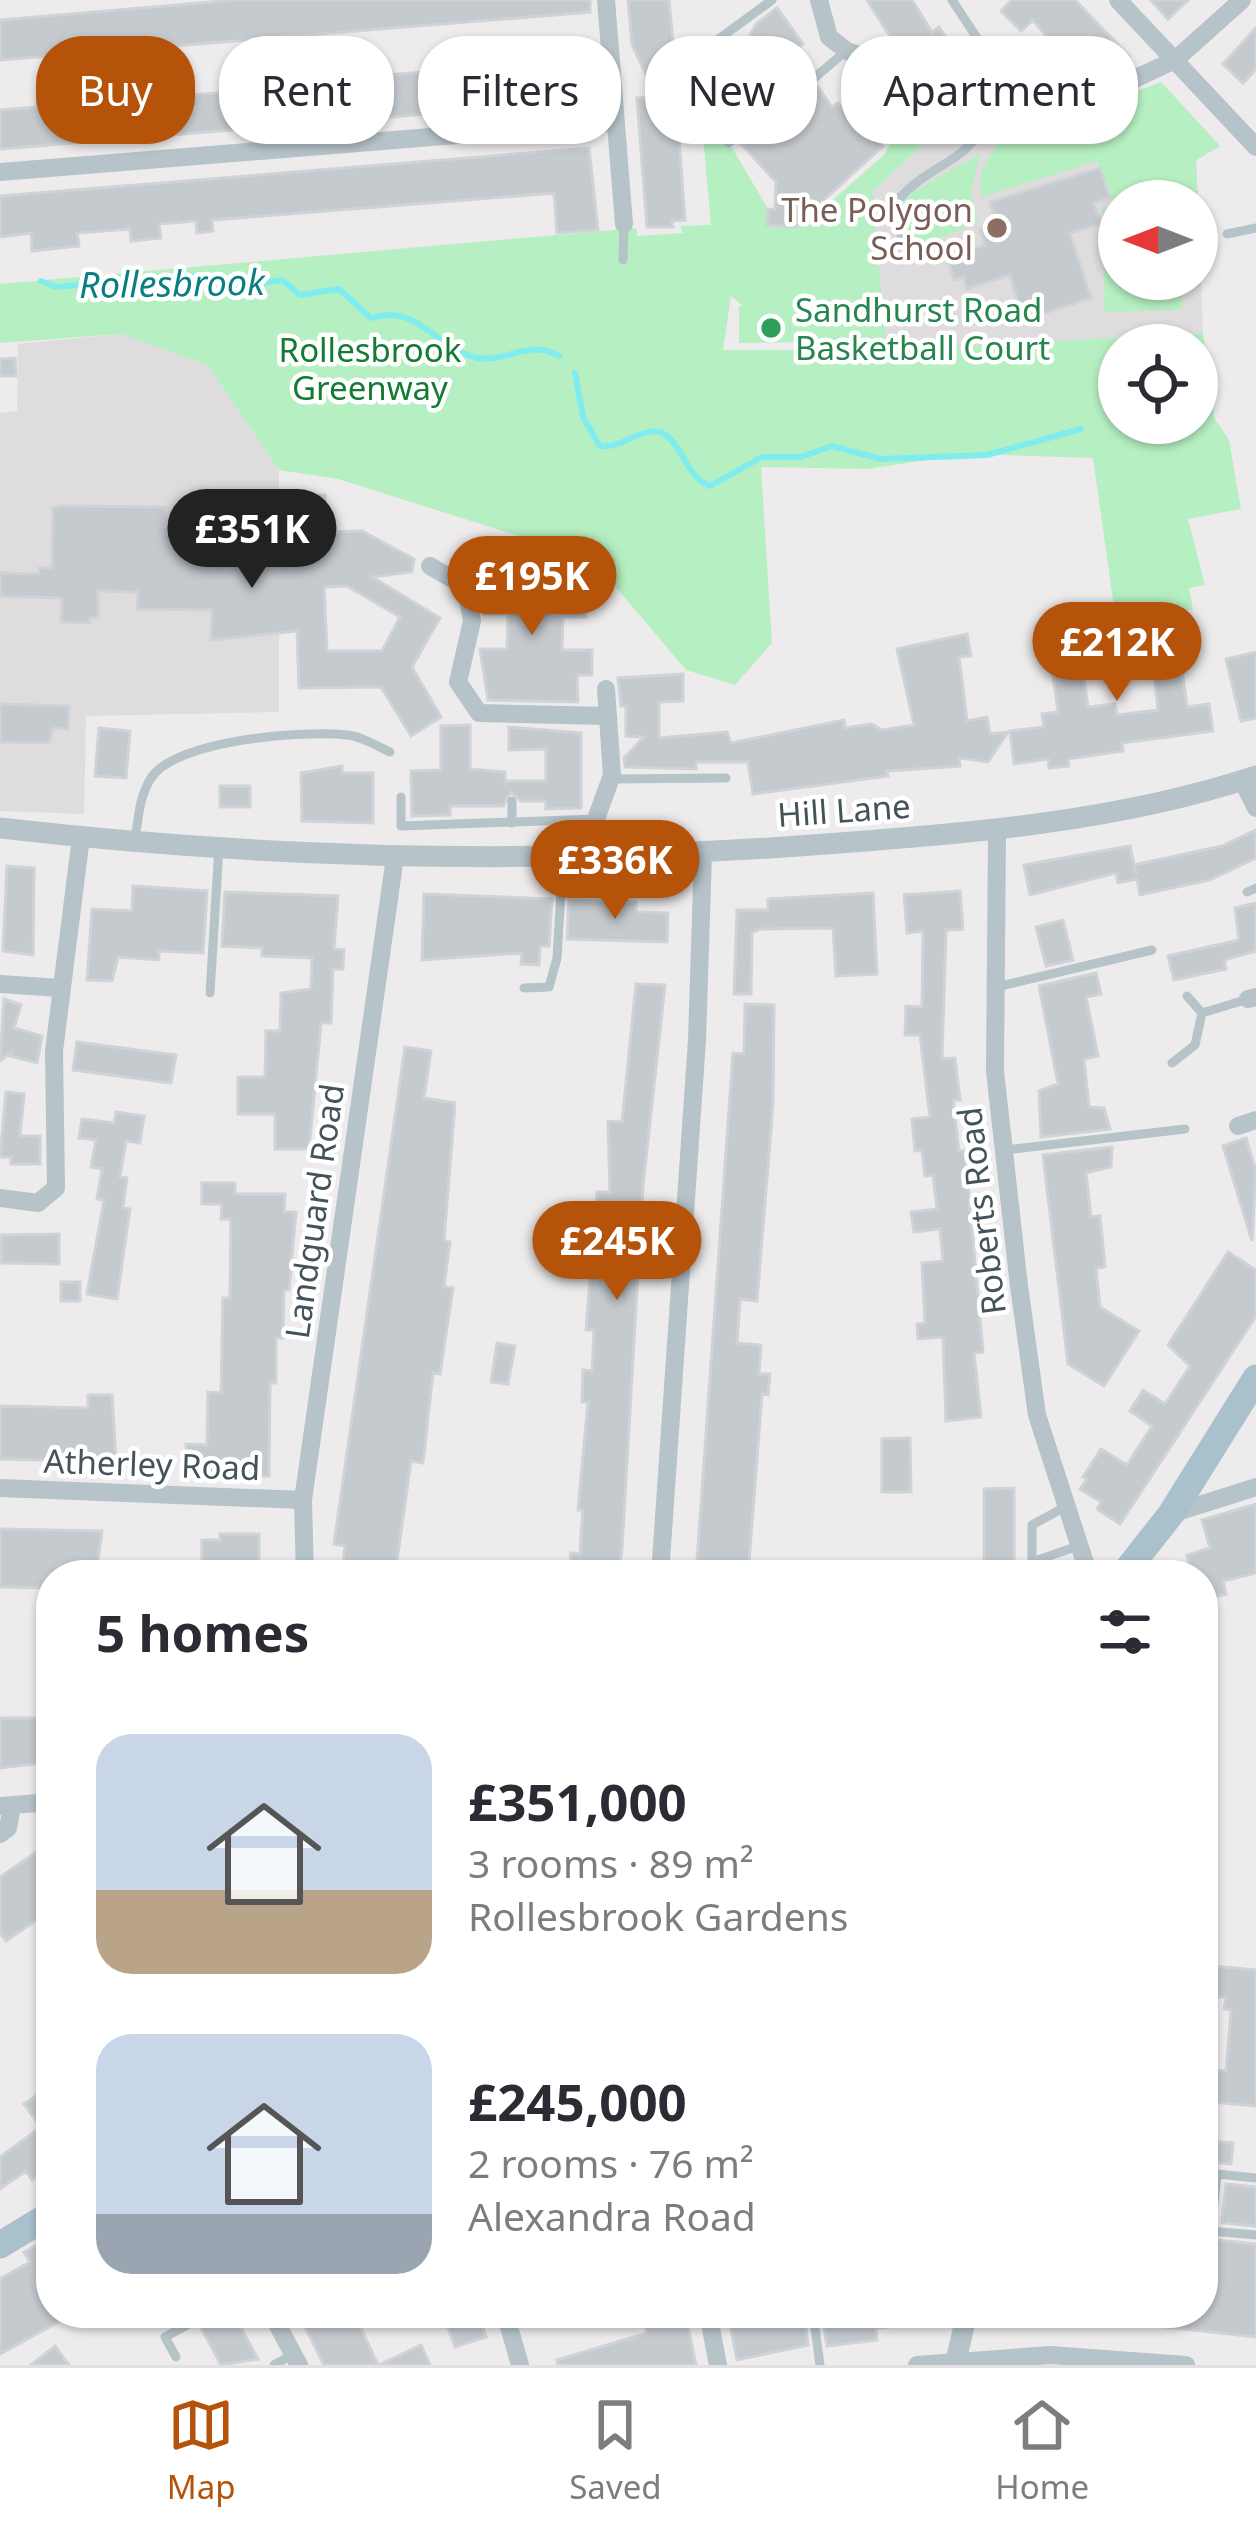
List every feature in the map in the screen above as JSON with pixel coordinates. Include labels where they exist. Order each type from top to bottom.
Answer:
[{"type":"main road","points":[[1136,1560],[1171,1514],[1256,1378]]},
{"type":"main road","points":[[0,2245],[36,2223]]},
{"type":"street","points":[[606,0],[609,36]]},
{"type":"street","points":[[819,0],[830,37],[841,46]]},
{"type":"street","points":[[1118,0],[1256,147]]},
{"type":"street","points":[[1138,77],[1175,60],[1242,0]]},
{"type":"street","points":[[0,172],[418,138]]},
{"type":"street","points":[[618,144],[624,224]]},
{"type":"street","points":[[430,566],[466,586],[472,621],[458,682],[471,706],[493,716],[606,716]]},
{"type":"street","points":[[592,858],[596,819],[610,779],[613,742],[606,689]]},
{"type":"street","points":[[1249,778],[1256,808]]},
{"type":"street","name":"Hill Lane","points":[[0,828],[219,848],[394,856],[703,854],[997,832],[1249,778]]},
{"type":"street","name":"Roberts Road","points":[[997,832],[995,1071],[1004,1150],[1037,1415],[1084,1560]]},
{"type":"street","points":[[0,1198],[38,1203],[56,1188],[54,1051],[81,837]]},
{"type":"street","points":[[661,1560],[697,1040],[703,854]]},
{"type":"street","name":"Landguard Road","points":[[305,1560],[303,1500],[394,856]]},
{"type":"street","points":[[0,984],[60,988]]},
{"type":"street","name":"Atherley Road","points":[[0,1488],[303,1500]]},
{"type":"street","points":[[1171,1514],[1249,1489]]},
{"type":"street","points":[[0,1834],[8,1828],[6,1806],[36,1803]]},
{"type":"street","points":[[279,2328],[297,2360]]},
{"type":"street","points":[[509,2328],[520,2365]]},
{"type":"street","points":[[711,2328],[718,2365]]},
{"type":"street","points":[[956,2362],[964,2328]]},
{"type":"street","points":[[917,2365],[1103,2356],[1184,2365]]},
{"type":"lane","points":[[723,36],[772,0]]},
{"type":"lane","points":[[952,0],[976,36]]},
{"type":"lane","points":[[817,76],[841,56]]},
{"type":"lane","points":[[902,242],[897,201],[912,184],[973,144]]},
{"type":"lane","points":[[623,260],[624,224]]},
{"type":"lane","points":[[1227,234],[1256,228]]},
{"type":"lane","points":[[135,841],[142,796],[153,775],[174,757],[212,744],[349,734],[390,752]]},
{"type":"lane","points":[[610,779],[726,778]]},
{"type":"lane","points":[[401,797],[400,826],[596,819]]},
{"type":"lane","points":[[512,801],[512,823]]},
{"type":"lane","points":[[211,993],[219,848]]},
{"type":"lane","points":[[524,988],[549,987],[557,958],[563,858]]},
{"type":"lane","points":[[996,987],[1152,950]]},
{"type":"lane","points":[[1187,996],[1202,1013]]},
{"type":"lane","points":[[1202,1013],[1252,998]]},
{"type":"lane","points":[[1172,1063],[1195,1045],[1202,1013]]},
{"type":"lane","points":[[1004,1150],[1185,1129]]},
{"type":"lane","points":[[1032,1560],[1032,1525],[1065,1507]]},
{"type":"lane","points":[[1038,1560],[1080,1545]]},
{"type":"lane","points":[[1218,2174],[1256,2178]]},
{"type":"lane","points":[[1218,2232],[1256,2236]]},
{"type":"lane","points":[[176,2357],[165,2337],[181,2328]]},
{"type":"lane","points":[[815,2328],[820,2365]]},
{"type":"lane","points":[[274,2365],[297,2360]]},
{"type":"shaded area","name":"The Polygon School","points":[[1161,82],[1220,146],[1196,160],[1197,180],[1098,180],[1098,300],[1202,300],[1203,324],[1098,324],[1098,342],[993,350],[887,350],[871,192],[923,144],[1138,144],[1138,91]]},
{"type":"shaded area","points":[[121,334],[207,365],[279,470],[279,712],[86,716],[84,814],[0,811],[0,413],[17,411],[18,344]]},
{"type":"green space","points":[[1161,82],[1220,146],[1196,160],[1197,180],[1104,180],[1097,161],[981,197],[981,171],[997,144],[1138,144],[1138,91]]},
{"type":"green space","name":"Rollesbrook Greenway","points":[[704,144],[730,144],[768,209],[767,225],[797,206],[810,220],[885,154],[890,144],[923,144],[872,192],[887,350],[1098,339],[1098,444],[1218,444],[1218,424],[1229,440],[1241,509],[1188,519],[1205,585],[1189,588],[1193,610],[1115,614],[1093,458],[967,454],[867,469],[761,467],[772,643],[735,685],[686,670],[592,559],[338,479],[279,470],[207,365],[121,334],[0,343],[0,284],[636,228],[637,236],[683,233],[680,226],[711,225]],"holes":[[[731,296],[743,306],[739,307],[739,343],[803,342],[805,350],[723,350]]]},
{"type":"green space","points":[[980,154],[971,192],[978,222],[923,245],[902,242],[897,201]]},
{"type":"green space","points":[[1105,300],[1182,300],[1182,310],[1105,312]]},
{"type":"building","points":[[235,0],[590,0],[590,12],[295,36],[219,36],[219,42],[195,44],[195,36],[36,36],[36,57],[0,60],[0,20]]},
{"type":"building","points":[[628,0],[669,0],[672,36],[645,36],[645,73],[632,44]]},
{"type":"building","points":[[867,0],[912,0],[932,32],[939,27],[945,36],[890,36]]},
{"type":"building","points":[[1012,0],[1075,0],[1110,36],[1046,36],[1033,20],[1021,31],[1001,11]]},
{"type":"building","points":[[1151,0],[1188,0],[1168,19]]},
{"type":"building","points":[[777,8],[797,36],[750,36],[756,24]]},
{"type":"building","points":[[1256,28],[1256,69],[1243,83],[1223,64]]},
{"type":"building","points":[[418,73],[418,115],[394,117],[394,74]]},
{"type":"building","points":[[817,88],[832,107],[838,103],[841,107],[841,144],[883,146],[794,227],[767,225],[768,209],[775,210],[776,182],[742,145],[817,144]]},
{"type":"building","points":[[219,93],[219,131],[195,133],[195,95]]},
{"type":"building","points":[[637,98],[645,98],[645,144],[679,144],[685,220],[672,221],[673,227],[647,227]]},
{"type":"building","points":[[36,107],[36,144],[61,144],[0,149],[0,110]]},
{"type":"building","points":[[589,148],[598,230],[557,233],[554,193],[212,220],[213,231],[197,233],[196,221],[159,224],[161,238],[131,241],[130,229],[77,233],[79,246],[32,251],[31,233],[0,237],[0,196]]},
{"type":"building","points":[[1100,168],[1104,180],[1098,180],[1098,202],[1094,203],[1098,225],[1070,233],[1091,298],[1023,320],[1010,275],[967,289],[963,277],[954,280],[947,257],[985,245],[980,230],[997,224],[990,202]]},
{"type":"building","points":[[15,358],[16,376],[0,376],[0,359]]},
{"type":"building","points":[[296,495],[325,495],[325,532],[362,531],[414,559],[412,572],[372,577],[440,618],[412,667],[441,717],[411,736],[381,687],[299,688],[297,631],[211,640],[212,610],[137,609],[138,592],[98,591],[98,618],[90,618],[90,623],[61,622],[62,598],[0,596],[0,573],[39,574],[39,568],[52,568],[53,508],[61,506],[165,507],[165,527],[219,527],[219,540],[290,542],[290,532],[296,532]],"holes":[[[347,586],[400,617],[382,651],[327,651],[324,587]]]},
{"type":"building","points":[[520,558],[519,574],[552,574],[553,591],[586,590],[586,617],[563,617],[562,650],[592,650],[592,675],[577,675],[578,702],[488,700],[480,649],[507,649],[508,614],[484,614],[480,589],[490,589],[491,559]]},
{"type":"building","points":[[1183,611],[1187,639],[1178,640],[1187,707],[1209,704],[1213,731],[1122,743],[1123,751],[1068,759],[1069,766],[1049,768],[1048,759],[1014,764],[1010,731],[1044,727],[1042,714],[1058,712],[1053,676],[1083,672],[1088,707],[1115,704],[1117,715],[1158,710],[1151,644],[1120,648],[1116,619]]},
{"type":"building","points":[[967,634],[971,656],[959,657],[967,721],[987,717],[990,734],[1008,732],[988,762],[959,758],[960,766],[887,771],[888,776],[753,794],[748,762],[696,762],[696,769],[625,767],[624,758],[644,737],[626,736],[626,706],[621,706],[618,678],[683,674],[683,701],[659,702],[659,738],[727,732],[731,743],[844,720],[845,728],[872,724],[882,730],[914,725],[897,649]]},
{"type":"building","points":[[1256,652],[1256,718],[1241,721],[1226,659]]},
{"type":"building","points":[[0,704],[69,706],[68,729],[53,728],[49,743],[0,742]]},
{"type":"building","points":[[470,725],[470,769],[505,772],[505,781],[546,781],[546,749],[509,750],[509,727],[581,733],[581,808],[546,809],[546,801],[521,801],[511,792],[503,806],[450,806],[450,815],[412,816],[411,771],[441,770],[441,726]]},
{"type":"building","points":[[99,728],[130,731],[126,778],[95,776]]},
{"type":"building","points":[[342,766],[342,773],[373,773],[373,823],[302,821],[301,773]]},
{"type":"building","points":[[220,786],[250,786],[250,807],[220,807]]},
{"type":"building","points":[[1256,830],[1256,858],[1209,880],[1140,895],[1137,879],[1118,883],[1116,873],[1030,895],[1024,865],[1130,846],[1134,865],[1222,846]]},
{"type":"building","points":[[7,866],[34,868],[33,955],[3,951]]},
{"type":"building","points":[[133,886],[207,891],[203,953],[159,951],[159,960],[118,957],[112,981],[87,980],[92,909],[132,911]]},
{"type":"building","points":[[960,891],[963,929],[946,930],[942,1059],[955,1058],[960,1100],[953,1100],[959,1151],[965,1151],[983,1352],[974,1353],[981,1417],[946,1421],[943,1337],[918,1339],[917,1324],[925,1323],[922,1263],[943,1261],[940,1229],[914,1232],[911,1212],[937,1209],[933,1175],[925,1176],[922,1150],[915,1151],[912,1119],[930,1117],[920,1035],[905,1035],[906,1006],[922,1007],[923,931],[907,933],[904,895]]},
{"type":"building","points":[[225,892],[338,896],[334,949],[344,950],[343,969],[333,969],[331,1023],[321,1023],[309,1149],[275,1149],[275,1114],[238,1114],[238,1077],[265,1077],[266,1031],[280,1031],[281,993],[311,989],[312,958],[262,956],[262,948],[222,946]]},
{"type":"building","points":[[873,893],[877,974],[836,976],[833,928],[760,929],[752,933],[751,994],[734,994],[737,910],[768,910],[768,899]]},
{"type":"building","points":[[424,894],[552,899],[549,946],[540,946],[539,965],[521,964],[522,953],[422,960]]},
{"type":"building","points":[[569,900],[636,902],[636,912],[668,913],[667,942],[567,939]]},
{"type":"building","points":[[1256,903],[1256,951],[1224,960],[1226,969],[1174,980],[1168,956],[1239,940],[1235,908]]},
{"type":"building","points":[[1063,920],[1073,960],[1046,966],[1036,927]]},
{"type":"building","points":[[1096,973],[1101,994],[1086,997],[1098,1056],[1084,1059],[1089,1107],[1104,1108],[1110,1129],[1041,1137],[1039,1091],[1058,1084],[1039,986]]},
{"type":"building","points":[[636,984],[665,985],[643,1186],[620,1560],[571,1560],[571,1553],[580,1554],[583,1510],[578,1510],[588,1402],[582,1402],[583,1370],[592,1371],[594,1330],[586,1330],[597,1192],[610,1192],[608,1121],[622,1122]]},
{"type":"building","points":[[4,999],[21,1005],[14,1028],[42,1036],[37,1063],[10,1056],[12,1051],[0,1061]]},
{"type":"building","points":[[745,1004],[774,1005],[773,1104],[757,1301],[740,1299],[737,1343],[761,1345],[759,1374],[770,1374],[768,1395],[762,1394],[749,1560],[697,1560],[733,1053],[744,1054]]},
{"type":"building","points":[[77,1042],[176,1055],[171,1083],[73,1070]]},
{"type":"building","points":[[405,1047],[431,1051],[424,1098],[455,1103],[444,1241],[450,1242],[444,1287],[453,1288],[440,1374],[433,1373],[423,1463],[411,1461],[397,1560],[344,1560],[345,1546],[334,1544]]},
{"type":"building","points":[[6,1092],[24,1094],[20,1136],[40,1136],[40,1164],[11,1164],[11,1157],[0,1157]]},
{"type":"building","points":[[116,1112],[144,1116],[140,1143],[126,1141],[120,1177],[127,1178],[123,1208],[130,1209],[117,1299],[87,1294],[104,1200],[97,1199],[102,1169],[91,1167],[96,1140],[79,1138],[82,1119],[114,1123]]},
{"type":"building","points":[[1246,1138],[1256,1171],[1252,1241],[1223,1146]]},
{"type":"building","points":[[1112,1147],[1111,1167],[1086,1173],[1091,1217],[1100,1216],[1105,1267],[1096,1268],[1100,1307],[1139,1331],[1104,1386],[1068,1364],[1043,1155]]},
{"type":"building","points":[[202,1183],[235,1183],[235,1194],[285,1194],[284,1212],[296,1212],[289,1290],[284,1290],[283,1338],[276,1338],[276,1383],[270,1383],[269,1476],[186,1474],[186,1444],[207,1445],[208,1392],[221,1393],[223,1298],[230,1298],[231,1219],[221,1219],[222,1204],[202,1204]]},
{"type":"building","points":[[59,1234],[59,1264],[1,1263],[1,1235]]},
{"type":"building","points":[[1228,1252],[1256,1270],[1256,1316],[1120,1524],[1097,1509],[1101,1502],[1080,1489],[1087,1479],[1083,1477],[1101,1449],[1127,1465],[1152,1426],[1130,1411],[1143,1390],[1165,1404],[1190,1366],[1168,1345]]},
{"type":"building","points":[[61,1282],[80,1282],[80,1301],[61,1301]]},
{"type":"building","points":[[497,1343],[515,1346],[508,1384],[491,1382]]},
{"type":"building","points":[[88,1395],[112,1395],[116,1462],[0,1459],[0,1406],[88,1408]]},
{"type":"building","points":[[910,1438],[911,1492],[882,1492],[882,1439]]},
{"type":"building","points":[[1014,1488],[1014,1560],[984,1560],[984,1489]]},
{"type":"building","points":[[1256,1504],[1256,1573],[1223,1581],[1226,1594],[1218,1596],[1218,1560],[1188,1560],[1187,1555],[1210,1548],[1202,1520]]},
{"type":"building","points":[[0,1529],[102,1531],[98,1560],[36,1560],[36,1588],[0,1587]]},
{"type":"building","points":[[220,1534],[259,1534],[259,1560],[202,1560],[202,1540],[220,1540]]},
{"type":"building","points":[[0,1718],[36,1718],[36,1764],[0,1768]]},
{"type":"building","points":[[36,1852],[36,1920],[6,1941],[0,1933],[0,1877]]},
{"type":"building","points":[[1218,1966],[1256,1970],[1256,2106],[1218,2103],[1218,2070],[1226,2071],[1231,2010],[1224,2009],[1226,1998],[1218,1996]]},
{"type":"building","points":[[36,2096],[36,2120],[24,2104]]},
{"type":"building","points":[[36,2131],[36,2177],[32,2180],[26,2171],[0,2189],[0,2157]]},
{"type":"building","points":[[1218,2142],[1233,2143],[1231,2164],[1218,2163]]},
{"type":"building","points":[[1226,2184],[1256,2187],[1256,2226],[1222,2223]]},
{"type":"building","points":[[1218,2240],[1256,2244],[1256,2337],[1174,2328],[1218,2328]]},
{"type":"building","points":[[36,2246],[36,2328],[48,2328],[0,2354],[0,2279],[30,2262],[24,2252]]},
{"type":"building","points":[[201,2328],[241,2328],[258,2359],[221,2365]]},
{"type":"building","points":[[306,2328],[361,2328],[378,2365],[324,2365]]},
{"type":"building","points":[[448,2328],[483,2328],[486,2337],[455,2347]]},
{"type":"building","points":[[646,2328],[688,2328],[696,2365],[558,2365],[557,2360],[647,2333]]},
{"type":"building","points":[[731,2328],[806,2328],[808,2345],[737,2360]]},
{"type":"building","points":[[824,2328],[876,2328],[877,2340],[827,2346]]},
{"type":"building","points":[[421,2345],[430,2365],[379,2365]]},
{"type":"building","points":[[55,2346],[69,2365],[31,2365]]},
{"type":"waterway","name":"Rollesbrook","points":[[41,281],[56,287],[206,276],[235,287],[282,280],[300,295],[339,289],[371,318],[387,315],[412,320],[470,356],[493,358],[537,350],[559,356]]},
{"type":"waterway","name":"Rollesbrook","points":[[575,373],[583,417],[600,446],[661,432],[695,475],[710,486],[762,457],[801,457],[832,446],[881,459],[987,455],[1081,429]]},
{"type":"place","name":"The Polygon School","points":[[997,228]]},
{"type":"place","name":"Sandhurst Road Basketball Court","points":[[771,328]]}]
